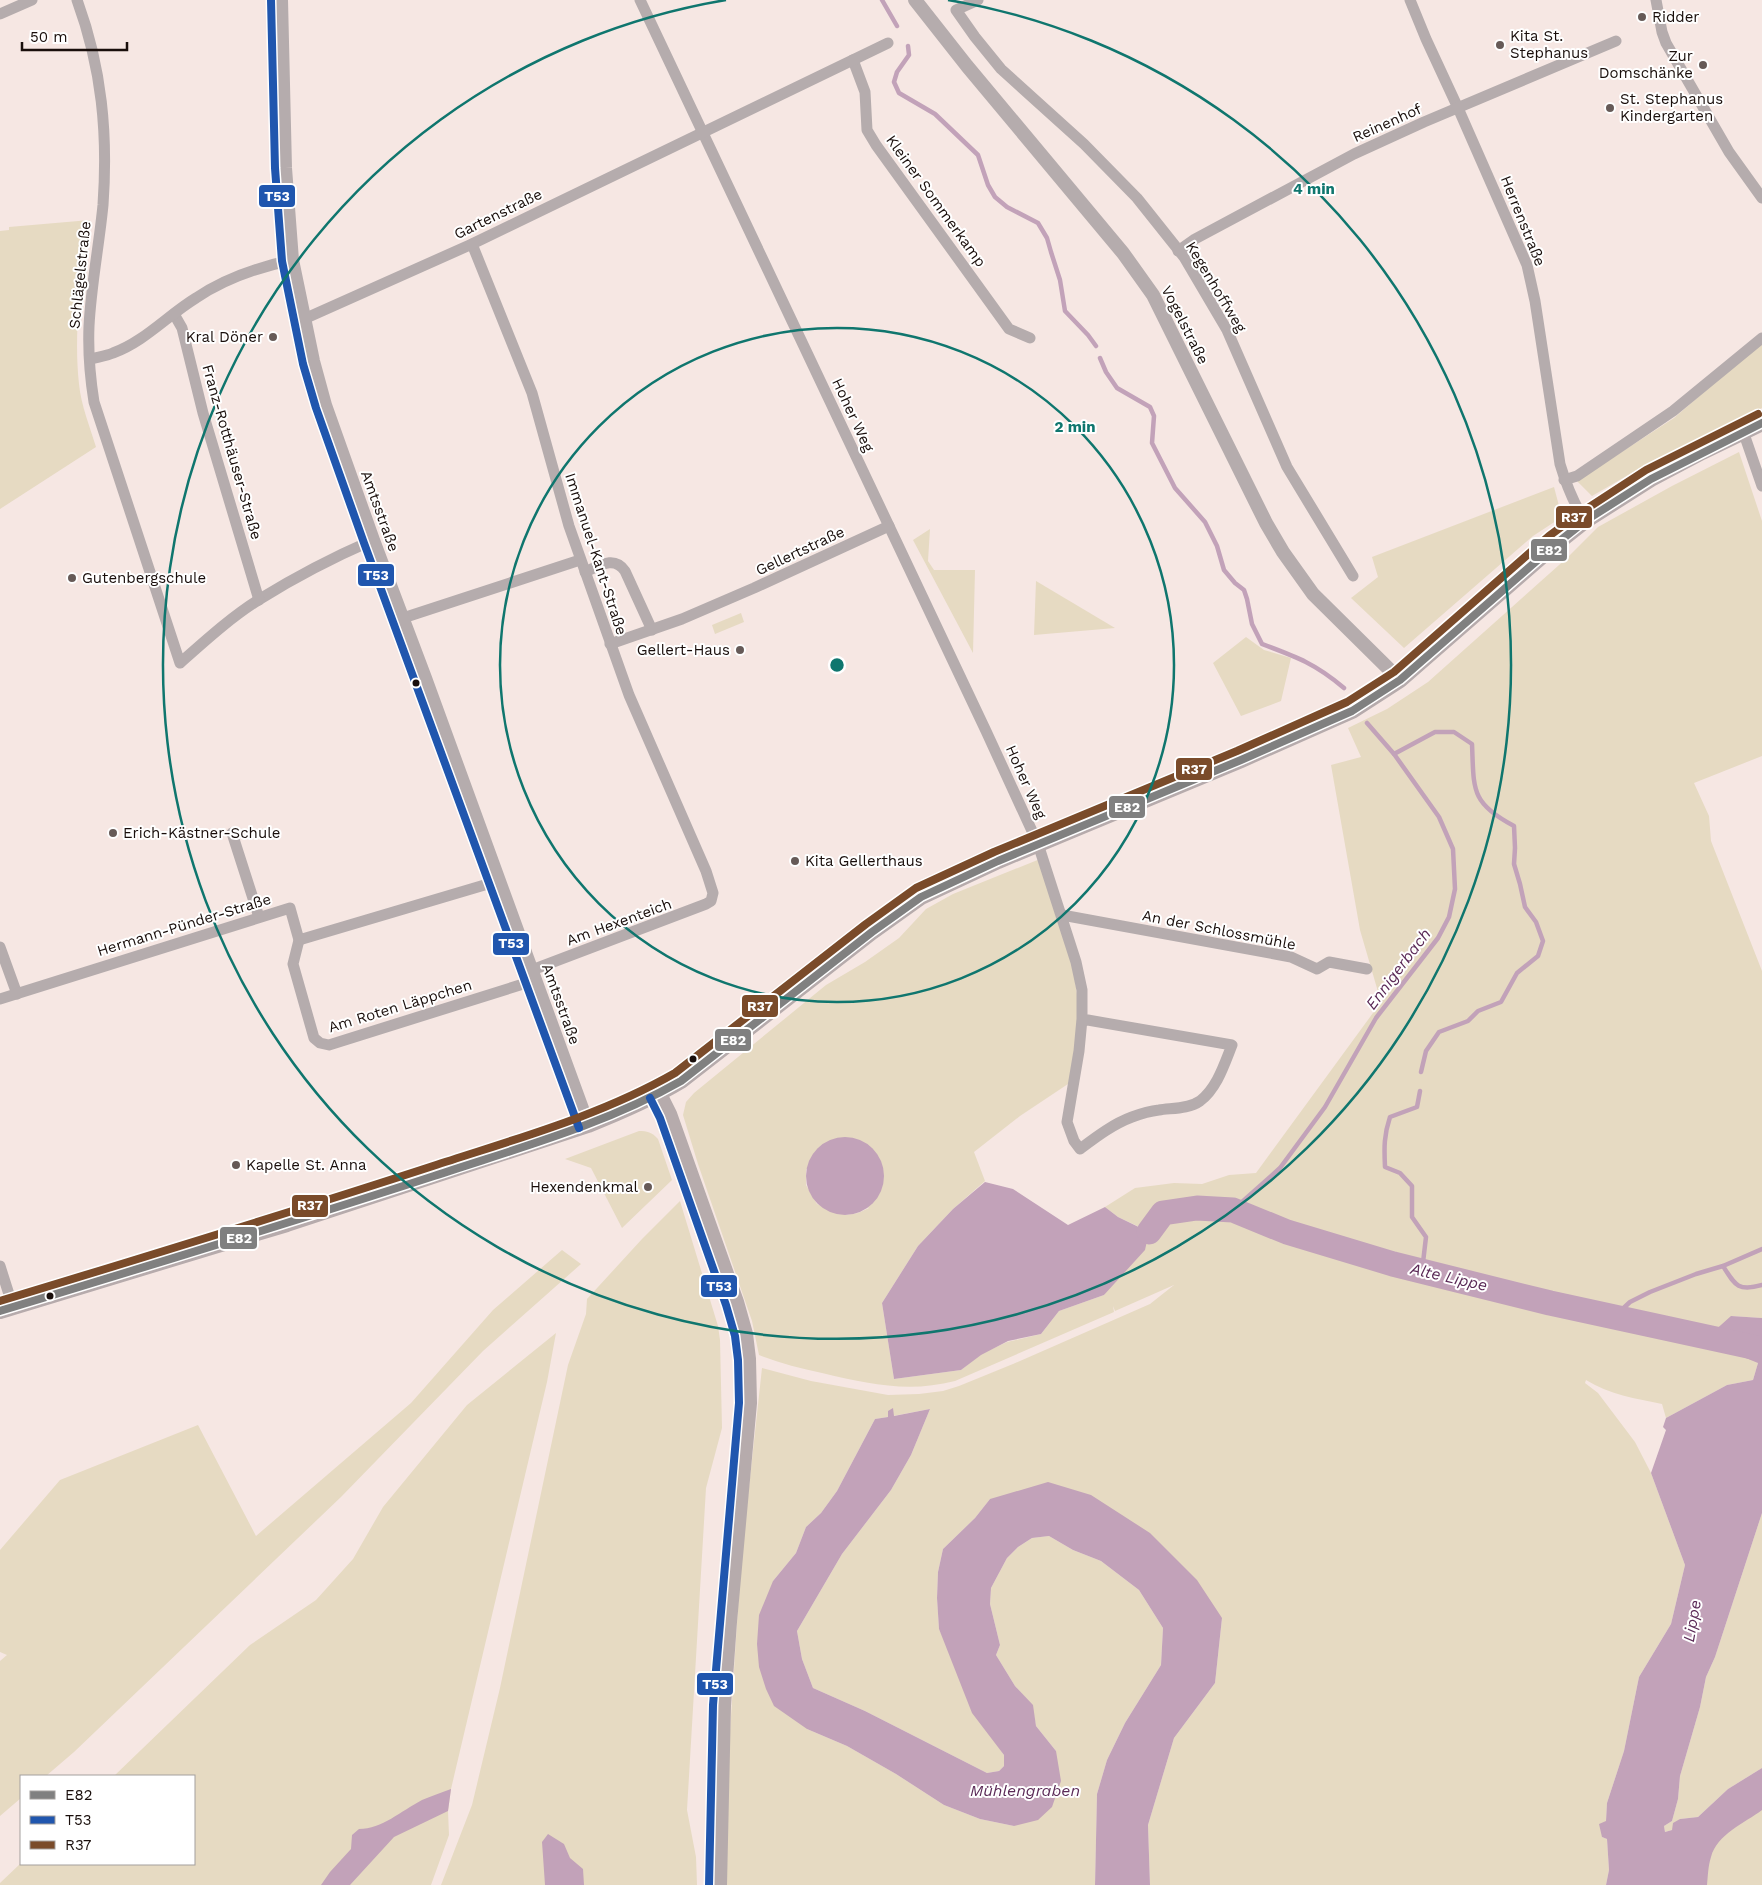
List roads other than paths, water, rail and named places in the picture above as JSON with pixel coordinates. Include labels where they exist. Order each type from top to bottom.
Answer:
[{"type":"main road","points":[[6,1309],[287,1224],[588,1125],[629,1109],[659,1094],[681,1080],[872,932],[914,902],[998,861],[1241,760],[1343,715],[1400,680],[1556,544],[1585,522],[1652,480],[1743,431],[1762,423]]},
{"type":"main road","points":[[659,1094],[669,1114],[728,1276],[744,1334],[748,1358],[750,1403],[723,1706],[719,1885]]},
{"type":"street","points":[[0,14],[32,0]]},
{"type":"street","name":"Schlägelstraße","points":[[77,0],[98,72],[104,113],[103,206],[89,327],[94,402],[180,663],[212,635],[259,600]]},
{"type":"street","name":"Amtsstraße","points":[[281,0],[285,168],[292,260],[325,405],[588,1125]]},
{"type":"street","name":"Hoher Weg","points":[[640,0],[1038,844]]},
{"type":"street","name":"Vogelstraße","points":[[915,0],[967,66],[1123,253],[1153,295],[1266,523],[1283,552],[1313,594],[1400,680]]},
{"type":"street","name":"Kegenhoffweg","points":[[978,0],[956,10],[975,37],[1001,68],[1084,144],[1136,198],[1184,257],[1227,330],[1287,467],[1352,576]]},
{"type":"street","name":"Herrenstraße","points":[[1410,0],[1528,264],[1560,464],[1564,480],[1585,522]]},
{"type":"street","points":[[1656,0],[1666,43],[1729,152],[1762,198]]},
{"type":"street","name":"Reinenhof","points":[[1178,251],[1195,239],[1354,154],[1616,41]]},
{"type":"street","points":[[702,132],[888,42]]},
{"type":"street","name":"Kleiner Sommerkamp","points":[[853,60],[865,92],[867,130],[876,145],[1009,330],[1030,338]]},
{"type":"street","name":"Gartenstraße","points":[[304,319],[472,244],[702,132]]},
{"type":"street","name":"Immanuel-Kant-Straße","points":[[472,244],[532,393],[557,486],[580,560],[610,644],[629,695],[706,870],[714,897]]},
{"type":"street","points":[[91,359],[113,353],[132,344],[196,297],[231,279],[276,263],[292,260]]},
{"type":"street","name":"Franz-Rotthäuser-Straße","points":[[174,314],[182,328],[203,413],[259,600]]},
{"type":"street","points":[[1564,480],[1577,476],[1673,411],[1762,338]]},
{"type":"street","points":[[1743,431],[1762,486]]},
{"type":"street","name":"Gellertstraße","points":[[610,644],[682,619],[889,526]]},
{"type":"street","points":[[259,600],[320,564],[373,540]]},
{"type":"street","points":[[403,618],[580,560]]},
{"type":"street","points":[[585,572],[612,562],[620,565],[625,571],[652,630]]},
{"type":"street","points":[[232,833],[259,917]]},
{"type":"street","points":[[1038,844],[1062,915],[1082,990],[1079,1051],[1068,1122],[1074,1141],[1080,1149],[1102,1132],[1132,1117],[1198,1103],[1208,1093],[1222,1072],[1232,1045],[1082,1019]]},
{"type":"street","points":[[299,940],[498,881]]},
{"type":"street","name":"Am Hexenteich","points":[[534,975],[681,915],[706,904],[714,897]]},
{"type":"street","name":"Hermann-Pünder-Straße","points":[[0,999],[290,908],[299,940]]},
{"type":"street","name":"An der Schlossmühle","points":[[1062,915],[1291,957],[1317,969],[1329,962],[1367,969]]},
{"type":"street","name":"Am Roten Läppchen","points":[[299,940],[293,964],[314,1038],[320,1043],[329,1045],[534,975]]},
{"type":"street","points":[[0,947],[17,994]]},
{"type":"street","points":[[0,1266],[6,1309]]},
{"type":"water","points":[[837,1137],[853,1137],[867,1143],[878,1154],[884,1168],[884,1184],[878,1198],[867,1209],[853,1215],[837,1215],[823,1209],[812,1198],[806,1184],[806,1168],[812,1154],[823,1143]]},
{"type":"water","points":[[985,1182],[1013,1189],[1068,1225],[1105,1207],[1118,1217],[1149,1232],[1145,1250],[1104,1295],[1059,1311],[1041,1334],[1008,1341],[981,1355],[961,1370],[894,1379],[882,1303],[918,1246],[953,1209]]},
{"type":"water","name":"Lippe","points":[[1731,1316],[1762,1318],[1762,1513],[1715,1657],[1706,1677],[1700,1707],[1680,1776],[1678,1799],[1672,1821],[1664,1826],[1665,1832],[1672,1830],[1673,1823],[1680,1819],[1698,1817],[1728,1789],[1762,1768],[1762,1810],[1725,1835],[1719,1842],[1710,1860],[1707,1885],[1606,1885],[1609,1870],[1607,1839],[1602,1837],[1599,1824],[1606,1821],[1607,1803],[1624,1751],[1639,1677],[1671,1624],[1685,1565],[1651,1473],[1666,1430],[1663,1427],[1666,1418],[1727,1385],[1753,1380],[1758,1363],[1711,1344],[1712,1333]]},
{"type":"water","name":"Mühlengraben","points":[[893,1408],[894,1416],[930,1409],[911,1455],[891,1490],[842,1554],[797,1631],[802,1659],[813,1688],[865,1711],[987,1773],[999,1771],[1004,1766],[1004,1755],[972,1713],[939,1629],[938,1572],[943,1549],[975,1518],[990,1499],[1048,1482],[1091,1495],[1150,1533],[1197,1580],[1222,1618],[1215,1683],[1174,1738],[1148,1825],[1150,1885],[1095,1885],[1097,1794],[1107,1760],[1125,1723],[1161,1665],[1163,1628],[1139,1590],[1101,1561],[1073,1550],[1049,1536],[1032,1538],[1018,1547],[1007,1558],[991,1588],[990,1604],[1000,1645],[996,1655],[1015,1686],[1033,1705],[1036,1726],[1056,1751],[1061,1781],[1052,1807],[1038,1820],[1014,1826],[980,1819],[944,1805],[896,1774],[847,1746],[807,1729],[774,1706],[759,1667],[757,1644],[759,1615],[773,1581],[796,1553],[806,1527],[821,1513],[837,1491],[875,1419],[888,1417],[888,1411]]},
{"type":"water","points":[[451,1789],[448,1811],[394,1837],[350,1885],[321,1885],[351,1849],[352,1835],[359,1829],[384,1823],[422,1800]]},
{"type":"water","points":[[548,1834],[564,1844],[570,1858],[583,1869],[584,1885],[545,1885],[542,1842]]},
{"type":"waterway","name":"Ennigerbach","points":[[882,0],[897,26]]},
{"type":"waterway","name":"Ennigerbach","points":[[908,46],[909,55],[897,72],[894,82],[899,93],[935,114],[978,155],[988,185],[995,197],[1007,207],[1038,223],[1047,238],[1060,280],[1065,311],[1096,346]]},
{"type":"waterway","name":"Ennigerbach","points":[[1100,358],[1106,372],[1117,388],[1150,407],[1154,416],[1152,443],[1175,488],[1205,522],[1217,546],[1224,570],[1244,590],[1252,624],[1262,644],[1306,662],[1344,688]]},
{"type":"waterway","name":"Ennigerbach","points":[[1233,1210],[1280,1168],[1325,1107],[1376,1018],[1438,938],[1449,917],[1455,889],[1453,849],[1439,817],[1394,754],[1367,723]]},
{"type":"waterway","points":[[1394,754],[1435,732],[1454,732],[1472,744],[1473,773],[1477,793],[1489,810],[1514,826],[1514,864],[1525,907],[1536,922],[1543,941],[1538,956],[1517,973],[1501,1002],[1478,1011],[1468,1021],[1439,1032],[1426,1051],[1421,1072]]},
{"type":"waterway","points":[[1420,1091],[1417,1107],[1390,1117],[1386,1135],[1385,1167],[1400,1173],[1412,1186],[1412,1217],[1426,1237],[1422,1271]]},
{"type":"waterway","name":"Alte Lippe","points":[[1149,1232],[1163,1213],[1197,1208],[1233,1210],[1287,1232],[1393,1264],[1550,1303],[1762,1349]]},
{"type":"waterway","points":[[1614,1317],[1630,1302],[1650,1292],[1696,1274],[1723,1266],[1762,1249]]},
{"type":"waterway","points":[[1723,1266],[1734,1282],[1742,1287],[1762,1285]]},
{"type":"place","name":"Ridder","points":[[1642,17]]},
{"type":"place","name":"Kita St. Stephanus","points":[[1500,45]]},
{"type":"place","name":"Zur Domschänke","points":[[1703,65]]},
{"type":"place","name":"St. Stephanus Kindergarten","points":[[1610,108]]},
{"type":"place","name":"Kral Döner","points":[[273,337]]},
{"type":"place","name":"Gutenbergschule","points":[[72,578]]},
{"type":"place","name":"Gellert-Haus","points":[[740,650]]},
{"type":"place","name":"Erich-Kästner-Schule","points":[[113,833]]},
{"type":"place","name":"Kita Gellerthaus","points":[[795,861]]},
{"type":"place","name":"Kapelle St. Anna","points":[[236,1165]]},
{"type":"place","name":"Hexendenkmal","points":[[648,1187]]}]
